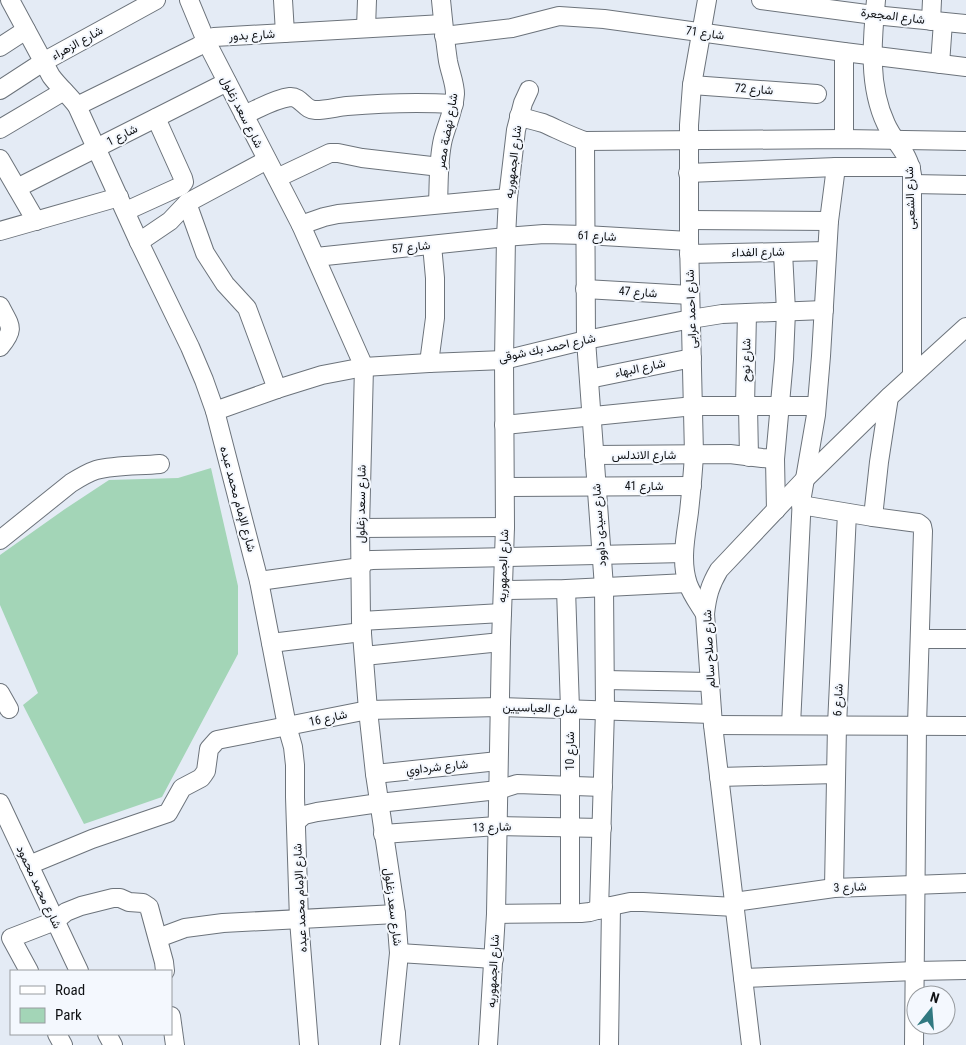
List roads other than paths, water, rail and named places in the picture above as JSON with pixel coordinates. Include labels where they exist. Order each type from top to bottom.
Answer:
[{"type":"street","name":"شارع الإمام محمد عبده","points":[[10,0],[43,62],[76,106],[190,347],[215,411],[259,580],[287,726],[293,747],[300,920],[309,1045]]},
{"type":"street","name":"شارع الزهراء","points":[[0,90],[43,62],[156,0]]},
{"type":"street","points":[[283,0],[285,33]]},
{"type":"street","points":[[366,28],[367,0]]},
{"type":"street","name":"شارع نهضة مصر","points":[[438,204],[443,139],[454,104],[455,88],[449,67],[441,0]]},
{"type":"street","name":"شارع احمد عرابى","points":[[705,614],[687,582],[684,568],[684,553],[694,454],[688,220],[689,117],[692,85],[707,0]]},
{"type":"street","name":"شارع المجعرة","points":[[761,0],[875,7],[937,22],[966,24]]},
{"type":"street","points":[[932,0],[937,22],[940,64]]},
{"type":"street","name":"شارع سعد زغلول","points":[[194,1],[206,41],[301,226],[364,367],[360,528],[362,626],[375,774],[396,914],[399,954],[390,1045]]},
{"type":"street","name":"شارع الشعبى","points":[[875,7],[872,56],[876,92],[886,125],[906,153],[911,176],[912,375]]},
{"type":"street","name":"شارع 71","points":[[444,30],[512,28],[559,16],[604,19],[966,67]]},
{"type":"street","name":"شارع بدور","points":[[76,106],[218,36],[366,28],[444,30]]},
{"type":"street","points":[[0,46],[26,30]]},
{"type":"street","points":[[844,52],[844,139]]},
{"type":"street","name":"شارع 1","points":[[17,188],[227,82]]},
{"type":"street","name":"شارع 72","points":[[692,85],[817,94]]},
{"type":"street","name":"شارع الجمهوريه","points":[[488,1045],[496,914],[499,707],[505,527],[504,360],[506,237],[514,144],[519,116],[529,90]]},
{"type":"street","points":[[0,129],[64,91]]},
{"type":"street","points":[[244,115],[279,100],[293,97],[313,110],[393,102],[454,104]]},
{"type":"street","points":[[519,116],[584,141],[844,139],[966,141]]},
{"type":"street","points":[[0,231],[36,221],[122,204],[181,186],[184,182],[156,118]]},
{"type":"street","name":"شارع سيدى داوود","points":[[584,141],[586,340],[604,587],[605,710],[602,828],[608,1045]]},
{"type":"street","points":[[277,178],[330,153],[440,167]]},
{"type":"street","points":[[0,159],[36,221]]},
{"type":"street","points":[[139,242],[170,221],[187,203],[267,160]]},
{"type":"street","points":[[688,173],[836,167],[966,185]]},
{"type":"street","points":[[791,725],[801,505],[816,406],[829,221],[836,167]]},
{"type":"street","points":[[301,226],[338,214],[508,198]]},
{"type":"street","points":[[187,203],[205,253],[225,284],[247,308],[277,389]]},
{"type":"street","points":[[688,220],[829,221]]},
{"type":"street","name":"شارع 61","points":[[506,237],[544,234],[585,235],[689,247]]},
{"type":"street","name":"شارع 57","points":[[316,257],[506,237]]},
{"type":"street","points":[[429,363],[434,318],[435,278],[432,245]]},
{"type":"street","name":"شارع الفداء","points":[[689,247],[784,252],[827,251]]},
{"type":"street","points":[[776,510],[775,459],[784,359],[786,311],[784,252]]},
{"type":"street","name":"شارع 47","points":[[585,289],[690,295]]},
{"type":"street","points":[[0,306],[10,329],[9,336],[0,347]]},
{"type":"street","name":"شارع احمد بك شوقى","points":[[215,411],[322,375],[364,367],[504,360],[586,340],[722,314],[824,310]]},
{"type":"street","name":"شارع نوح","points":[[747,313],[749,457]]},
{"type":"street","name":"شارع صلاح سالم","points":[[751,1045],[713,719],[705,614],[707,598],[719,570],[804,480],[912,375],[966,328]]},
{"type":"street","name":"شارع البهاء","points":[[588,379],[692,358]]},
{"type":"street","points":[[873,517],[889,397]]},
{"type":"street","points":[[504,424],[694,406],[816,406]]},
{"type":"street","name":"شارع الاندلس","points":[[594,455],[730,454],[775,459]]},
{"type":"street","points":[[0,540],[71,483],[83,476],[96,470],[160,464]]},
{"type":"street","name":"شارع 41","points":[[505,487],[692,486]]},
{"type":"street","points":[[801,505],[912,522],[922,526],[917,725],[914,1045]]},
{"type":"street","name":"شارع 6","points":[[834,888],[836,725],[847,513]]},
{"type":"street","points":[[360,528],[505,527]]},
{"type":"street","points":[[259,580],[361,567],[365,561],[372,560],[684,553]]},
{"type":"street","points":[[502,590],[566,589],[687,582]]},
{"type":"street","name":"شارع 10","points":[[566,589],[570,709],[570,914]]},
{"type":"street","points":[[271,642],[362,626],[502,613]]},
{"type":"street","points":[[920,639],[966,639]]},
{"type":"street","points":[[364,656],[501,642]]},
{"type":"street","points":[[605,680],[710,682]]},
{"type":"street","points":[[0,693],[9,709]]},
{"type":"street","name":"شارع العباسيين","points":[[368,710],[499,707],[605,710],[791,725],[966,726]]},
{"type":"street","name":"شارع 16","points":[[29,865],[92,839],[168,813],[182,788],[201,778],[204,774],[209,749],[217,740],[368,710]]},
{"type":"street","name":"شارع شرداوي","points":[[375,774],[498,761]]},
{"type":"street","points":[[719,776],[836,774]]},
{"type":"street","points":[[296,822],[304,816],[317,812],[498,790],[517,784],[603,787]]},
{"type":"street","name":"شارع محمد محمود","points":[[0,803],[79,970]]},
{"type":"street","name":"شارع 13","points":[[383,834],[497,826],[602,828]]},
{"type":"street","name":"شارع 3","points":[[496,914],[570,914],[590,912],[630,902],[734,904],[834,888],[966,883]]},
{"type":"street","points":[[28,970],[6,941],[55,920],[66,912],[81,906],[116,898],[129,902],[143,903],[149,907],[165,970]]},
{"type":"street","points":[[158,938],[185,928],[223,923],[396,914]]},
{"type":"street","points":[[399,954],[494,959]]},
{"type":"street","points":[[743,978],[966,970]]},
{"type":"street","points":[[172,1023],[175,1045]]}]
